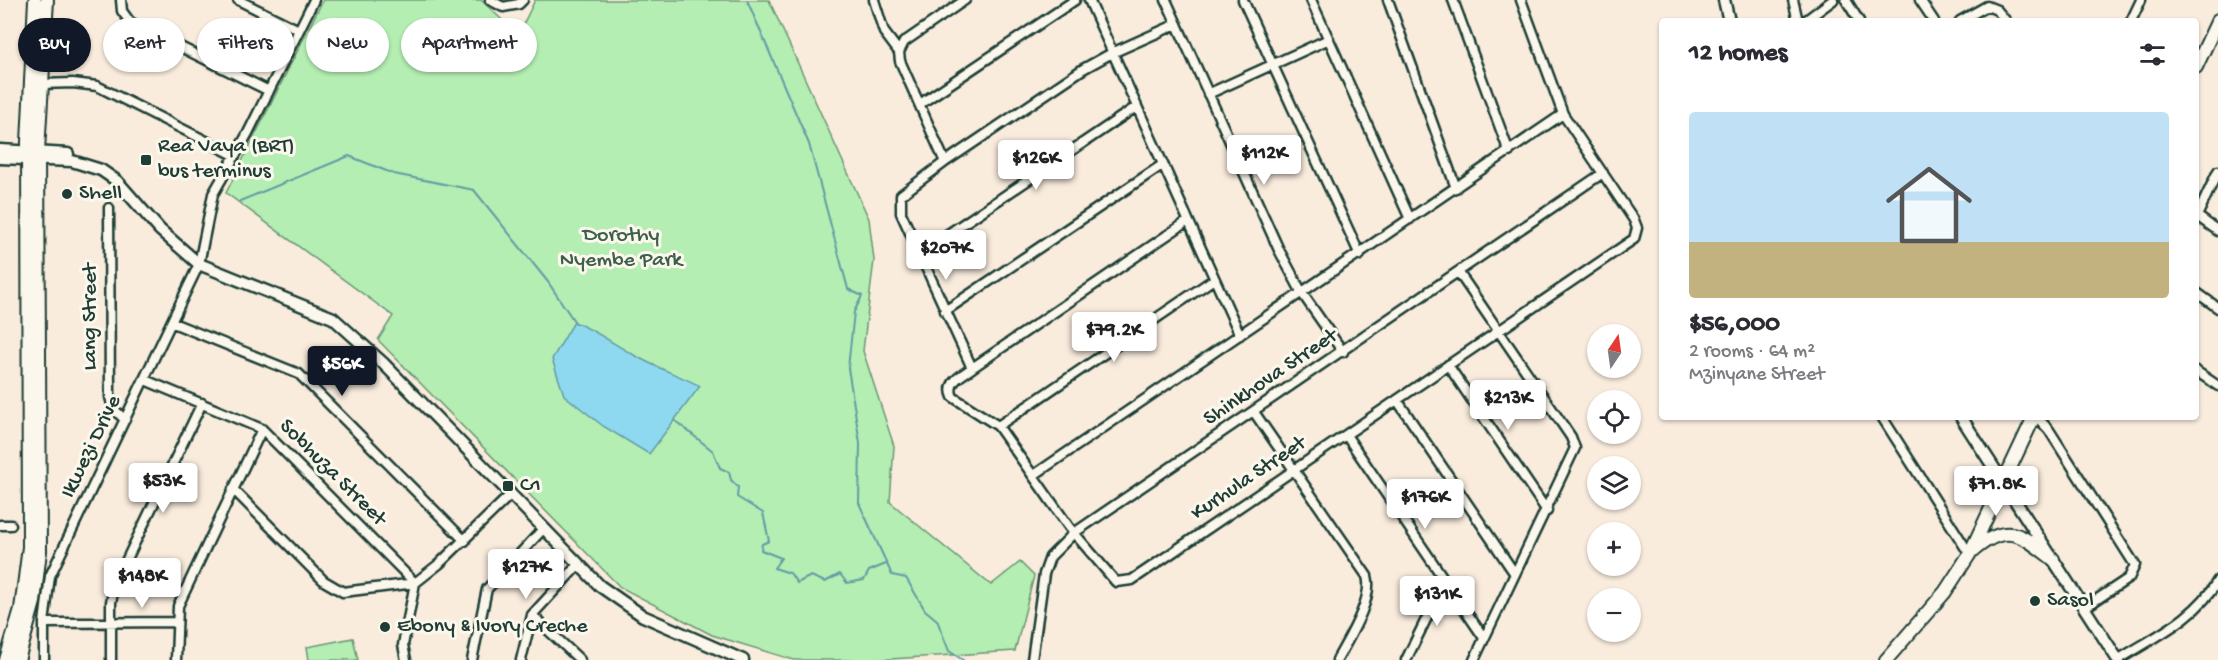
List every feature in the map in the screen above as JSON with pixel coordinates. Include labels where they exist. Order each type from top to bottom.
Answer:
[{"type":"main road","points":[[6,660],[21,609],[28,547],[35,0]]},
{"type":"main road","points":[[18,660],[34,602],[40,551],[33,155],[47,0]]},
{"type":"main road","points":[[2199,51],[2218,10]]},
{"type":"main road","points":[[2199,61],[2218,20]]},
{"type":"main road","points":[[1886,660],[1934,605],[1967,551],[2025,420]]},
{"type":"main road","points":[[2001,478],[2034,420]]},
{"type":"main road","points":[[1967,551],[1990,538],[2010,533],[2024,537],[2053,559]]},
{"type":"street","points":[[121,0],[122,12],[130,22],[269,91]]},
{"type":"street","points":[[238,0],[299,30]]},
{"type":"street","name":"Ikwezi Drive","points":[[44,660],[44,623],[50,576],[173,323],[200,260],[213,194],[269,91],[314,0]]},
{"type":"street","points":[[490,0],[503,7],[519,4],[523,0]]},
{"type":"street","points":[[874,0],[884,32],[899,52],[900,61],[945,162]]},
{"type":"street","points":[[899,52],[909,37],[964,0]]},
{"type":"street","points":[[920,104],[1075,0]]},
{"type":"street","points":[[1089,0],[1240,335]]},
{"type":"street","points":[[1166,0],[1279,250],[1302,293],[1343,352]]},
{"type":"street","points":[[1243,0],[1360,255]]},
{"type":"street","points":[[1311,0],[1410,219]]},
{"type":"street","points":[[1388,0],[1456,188]]},
{"type":"street","points":[[1453,0],[1509,152]]},
{"type":"street","name":"Kurhula Street","points":[[1188,221],[953,382],[951,394],[998,426],[1074,533],[1116,582],[1127,582],[1634,239],[1636,228],[1634,220],[1563,114],[1521,0]]},
{"type":"street","points":[[1724,0],[1728,18]]},
{"type":"street","points":[[1793,0],[1797,18]]},
{"type":"street","points":[[1809,18],[1833,0]]},
{"type":"street","points":[[1846,0],[1858,18]]},
{"type":"street","points":[[1920,0],[1932,18]]},
{"type":"street","points":[[2132,18],[2141,0]]},
{"type":"street","points":[[1965,18],[1987,6],[1997,10],[2004,18]]},
{"type":"street","points":[[972,368],[902,213],[900,200],[905,191],[1083,69],[1112,53],[1177,24]]},
{"type":"street","points":[[1208,94],[1329,39]]},
{"type":"street","points":[[41,84],[97,86],[234,155]]},
{"type":"street","points":[[920,253],[1136,107]]},
{"type":"street","points":[[1034,475],[1360,255],[1563,114]]},
{"type":"street","points":[[0,150],[33,155],[88,157],[108,166],[200,260],[324,313],[347,329],[578,565],[627,607],[738,659],[751,660]]},
{"type":"street","points":[[0,158],[33,155]]},
{"type":"street","points":[[945,311],[1162,165]]},
{"type":"street","points":[[2199,211],[2218,171]]},
{"type":"street","name":"Shinkhova Street","points":[[1032,660],[1041,586],[1046,566],[1058,547],[1074,533],[1603,174]]},
{"type":"street","name":"Lang Street","points":[[109,208],[110,397],[113,408],[125,420]]},
{"type":"street","points":[[2199,219],[2218,231]]},
{"type":"street","points":[[1459,273],[1574,443],[1574,453],[1474,660]]},
{"type":"street","points":[[998,426],[1214,279]]},
{"type":"street","points":[[2199,294],[2218,308]]},
{"type":"street","points":[[173,323],[299,374],[465,541]]},
{"type":"street","points":[[1448,365],[1547,511]]},
{"type":"street","points":[[2199,372],[2218,386]]},
{"type":"street","name":"Sobhuza Street","points":[[145,380],[262,429],[415,583]]},
{"type":"street","points":[[1397,400],[1515,574]]},
{"type":"street","points":[[111,660],[111,602],[115,584],[202,403]]},
{"type":"street","points":[[1254,412],[1367,576],[1370,585],[1368,597],[1337,660]]},
{"type":"street","points":[[1884,420],[1967,551]]},
{"type":"street","points":[[1963,420],[2118,660],[2202,604],[2218,580]]},
{"type":"street","points":[[2039,420],[2049,430],[2134,565],[2129,578],[2084,608]]},
{"type":"street","points":[[176,660],[175,622],[182,596],[262,429]]},
{"type":"street","points":[[1346,435],[1484,638]]},
{"type":"street","points":[[233,489],[333,588],[343,592],[415,583],[465,541],[510,495]]},
{"type":"street","points":[[0,525],[11,525]]},
{"type":"street","points":[[472,660],[487,590],[543,529]]},
{"type":"street","points":[[521,660],[532,615],[578,565]]},
{"type":"street","points":[[1406,660],[1444,582]]},
{"type":"street","points":[[406,660],[402,645],[415,583]]},
{"type":"street","points":[[532,615],[580,660]]},
{"type":"street","points":[[44,623],[175,622]]},
{"type":"green space","name":"Dorothy Nyembe Park","points":[[323,0],[481,0],[500,18],[401,18],[401,72],[537,72],[537,18],[526,18],[535,0],[769,0],[869,219],[874,260],[863,351],[894,446],[890,502],[991,585],[1020,562],[1034,576],[1015,651],[875,660],[794,660],[712,635],[620,587],[378,340],[393,316],[226,193],[287,72],[294,72],[294,58],[306,34],[306,72],[389,72],[389,18],[314,18]]},
{"type":"green space","points":[[353,638],[358,660],[309,660],[307,647]]},
{"type":"water","points":[[574,322],[644,360],[700,386],[649,454],[603,426],[564,395],[552,359]]},
{"type":"waterway","points":[[747,0],[809,144],[848,289],[862,296],[854,312],[848,368],[860,443],[859,503],[892,575],[906,578],[925,610],[937,620],[949,651],[963,660]]},
{"type":"waterway","points":[[240,201],[349,156],[394,174],[474,190],[548,282],[576,324]]},
{"type":"waterway","points":[[674,420],[713,451],[720,468],[729,472],[731,480],[738,487],[737,497],[763,513],[769,541],[762,544],[761,550],[781,558],[774,568],[790,573],[797,583],[811,576],[825,582],[840,574],[847,583],[864,580],[869,571],[886,564]]},
{"type":"place","name":"Rea Vaya (BRT) bus terminus","points":[[146,160]]},
{"type":"place","name":"Shell","points":[[67,194]]},
{"type":"place","name":"C1","points":[[508,486]]},
{"type":"place","name":"Sasol","points":[[2035,601]]},
{"type":"place","name":"Ebony & Ivory Creche","points":[[385,627]]}]
